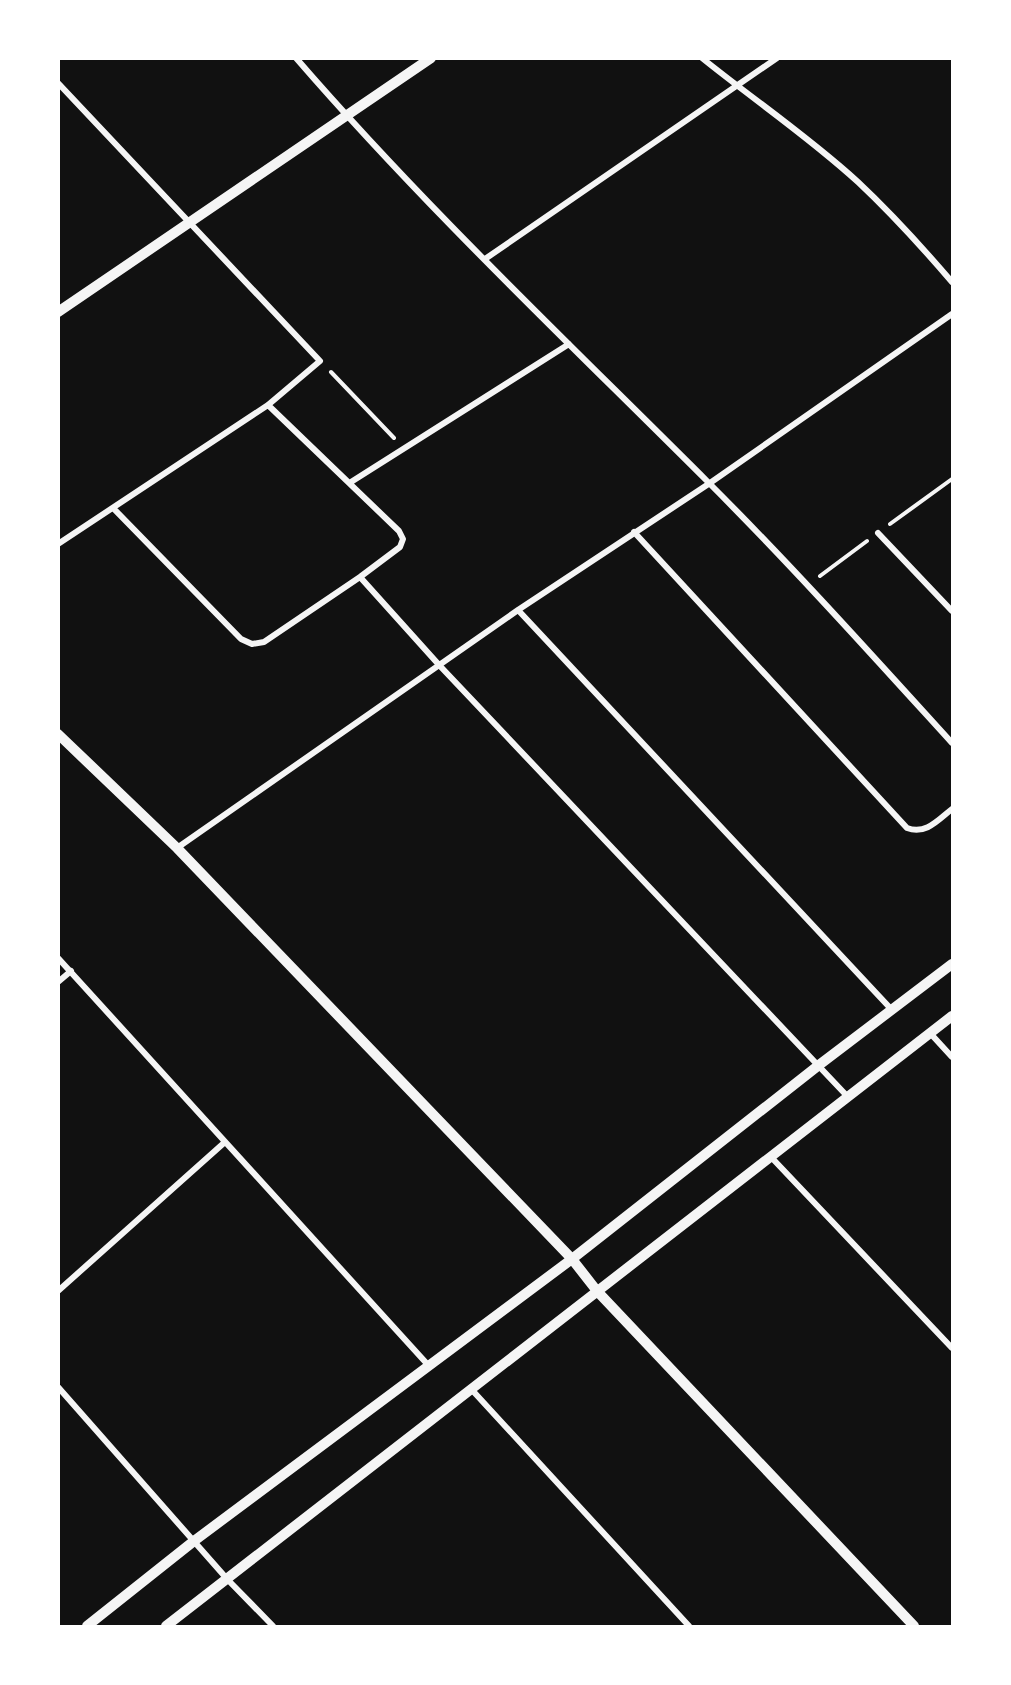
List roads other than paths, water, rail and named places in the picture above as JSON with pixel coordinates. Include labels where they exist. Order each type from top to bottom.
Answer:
[{"type":"street","points":[[296,58],[346,116],[808,585],[952,743]]},
{"type":"street","points":[[58,312],[431,58]]},
{"type":"street","points":[[702,58],[857,181],[918,242],[952,282]]},
{"type":"street","points":[[485,259],[777,58]]},
{"type":"street","points":[[58,83],[320,361],[268,405],[58,544]]},
{"type":"street","points":[[177,848],[518,610],[710,483],[952,314]]},
{"type":"street","points":[[351,482],[569,344]]},
{"type":"street","points":[[114,508],[241,639],[252,644],[264,642],[360,577],[400,547],[403,539],[399,531],[351,482],[268,405]]},
{"type":"street","points":[[634,532],[907,828],[914,831],[922,830],[952,809]]},
{"type":"street","points":[[878,533],[952,611]]},
{"type":"street","points":[[360,577],[440,666],[849,1098]]},
{"type":"street","points":[[518,610],[892,1010]]},
{"type":"street","points":[[58,734],[177,848],[572,1259],[597,1291],[914,1626]]},
{"type":"street","points":[[58,958],[430,1366]]},
{"type":"street","points":[[87,1626],[194,1541],[572,1259],[952,964]]},
{"type":"street","points":[[58,982],[71,971]]},
{"type":"street","points":[[166,1626],[952,1016]]},
{"type":"street","points":[[930,1034],[952,1057]]},
{"type":"street","points":[[58,1291],[225,1142]]},
{"type":"street","points":[[771,1157],[952,1348]]},
{"type":"street","points":[[58,1387],[228,1580],[273,1626]]},
{"type":"street","points":[[472,1390],[690,1626]]}]
